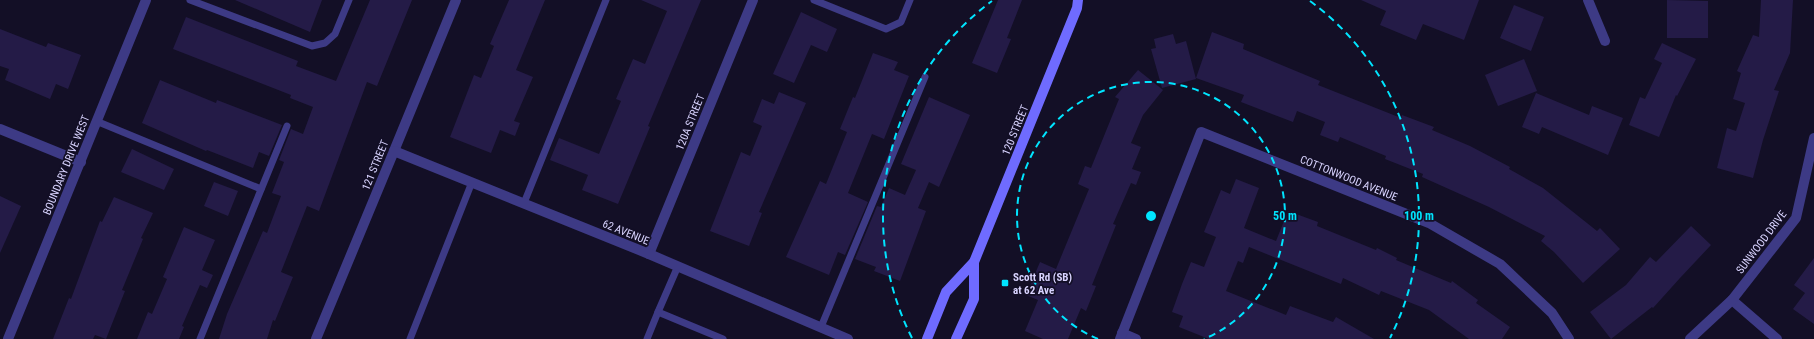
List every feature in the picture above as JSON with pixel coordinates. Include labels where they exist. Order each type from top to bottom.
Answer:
[{"type":"main road","name":"120 STREET","points":[[927,339],[946,292],[974,262],[1078,4],[1085,0]]},
{"type":"main road","name":"120 STREET","points":[[956,339],[974,299],[974,262]]},
{"type":"street","name":"BOUNDARY DRIVE WEST","points":[[8,339],[146,0]]},
{"type":"street","name":"121 STREET","points":[[316,339],[456,0]]},
{"type":"street","name":"120A STREET","points":[[648,254],[753,0]]},
{"type":"street","points":[[1588,0],[1605,41]]},
{"type":"street","points":[[0,129],[81,162]]},
{"type":"street","name":"COTTONWOOD AVENUE","points":[[1121,336],[1201,132],[1428,223],[1500,264],[1552,313],[1569,339]]},
{"type":"street","name":"SUNWOOD DRIVE","points":[[1690,339],[1732,300],[1796,218],[1814,138]]},
{"type":"street","name":"62 AVENUE","points":[[394,151],[678,266],[821,327],[843,338]]},
{"type":"street","points":[[1732,300],[1778,339]]},
{"type":"street","points":[[1121,336],[1136,339]]},
{"type":"lane","points":[[190,0],[312,46],[324,43],[335,34],[349,0]]},
{"type":"lane","points":[[524,203],[606,0]]},
{"type":"lane","points":[[814,0],[886,29],[901,22],[910,0]]},
{"type":"lane","points":[[821,327],[925,77]]},
{"type":"lane","points":[[96,121],[261,189]]},
{"type":"lane","points":[[200,339],[287,126]]},
{"type":"lane","points":[[410,339],[472,182]]},
{"type":"lane","points":[[647,339],[678,266]]},
{"type":"lane","points":[[658,312],[723,339]]},
{"type":"building","points":[[235,0],[322,0],[310,32]]},
{"type":"building","points":[[370,0],[412,0],[377,86],[367,82],[319,211],[307,206],[281,272],[293,277],[275,321],[273,320],[267,339],[219,339],[227,314],[263,231],[267,233],[281,196],[272,193],[284,162],[279,160],[291,129],[303,134],[313,107],[290,98],[291,95],[173,49],[186,17],[298,61],[296,66],[336,81]]},
{"type":"building","points":[[509,0],[545,0],[516,70],[533,77],[514,121],[520,123],[515,136],[500,130],[491,153],[450,137],[474,75],[481,78],[494,46],[490,44]]},
{"type":"building","points":[[641,0],[701,0],[648,126],[650,127],[618,204],[582,190],[588,175],[550,160],[559,138],[599,154],[621,101],[616,99],[633,59],[645,64],[667,11]]},
{"type":"building","points":[[998,0],[1022,0],[1007,38],[1011,39],[997,73],[972,63]]},
{"type":"building","points":[[1361,0],[1479,0],[1464,40],[1423,24],[1416,40],[1380,25],[1386,11]]},
{"type":"building","points":[[1667,0],[1708,1],[1708,38],[1667,38]]},
{"type":"building","points":[[1761,0],[1793,0],[1790,53],[1774,90],[1779,91],[1763,140],[1753,178],[1717,168],[1727,128],[1736,131],[1745,103],[1733,99],[1741,73],[1737,71],[1753,35],[1759,37]]},
{"type":"building","points":[[1514,5],[1544,17],[1531,51],[1500,38]]},
{"type":"building","points":[[801,12],[837,29],[827,52],[811,45],[794,83],[773,74]]},
{"type":"building","points":[[0,29],[46,47],[48,43],[81,55],[68,89],[56,84],[50,99],[5,80],[9,69],[0,66]]},
{"type":"building","points":[[1212,32],[1244,44],[1243,49],[1320,81],[1318,85],[1401,118],[1402,115],[1434,127],[1432,130],[1470,146],[1510,167],[1509,169],[1543,188],[1597,231],[1600,228],[1620,249],[1583,283],[1554,252],[1541,241],[1545,236],[1489,207],[1422,177],[1423,174],[1385,159],[1386,156],[1340,137],[1338,142],[1320,135],[1325,122],[1297,111],[1293,122],[1241,102],[1244,95],[1196,78]]},
{"type":"building","points":[[1173,34],[1176,44],[1186,41],[1196,79],[1162,88],[1151,49],[1156,48],[1154,39]]},
{"type":"building","points":[[1662,43],[1696,59],[1677,96],[1676,95],[1659,137],[1629,125],[1640,97],[1645,99],[1662,63],[1654,59]]},
{"type":"building","points":[[873,53],[898,62],[894,70],[909,76],[884,139],[872,134],[848,193],[868,202],[845,255],[838,252],[829,275],[786,257],[820,181],[826,184],[847,132],[840,129],[853,97],[855,98]]},
{"type":"building","points":[[1524,59],[1537,91],[1498,106],[1485,75]]},
{"type":"building","points":[[1138,70],[1163,90],[1143,115],[1131,143],[1141,147],[1132,169],[1141,172],[1136,185],[1131,183],[1113,224],[1116,225],[1092,285],[1096,286],[1086,311],[1081,308],[1068,339],[1043,339],[1025,331],[1038,300],[1026,295],[1040,262],[1056,269],[1089,189],[1078,184],[1085,166],[1091,168],[1119,99],[1115,97]]},
{"type":"building","points":[[160,80],[216,103],[217,100],[282,125],[269,156],[259,152],[253,168],[207,150],[206,151],[142,123]]},
{"type":"building","points":[[779,92],[806,103],[759,212],[762,213],[749,246],[710,231],[741,152],[750,156],[762,126],[753,122],[762,99],[774,104]]},
{"type":"building","points":[[1536,93],[1589,115],[1592,106],[1623,118],[1608,155],[1542,127],[1539,134],[1522,127]]},
{"type":"building","points":[[929,97],[970,115],[939,187],[929,182],[918,208],[926,211],[900,281],[874,271],[876,267],[855,259],[877,206],[881,207],[889,188],[905,195],[916,170],[901,164]]},
{"type":"building","points":[[132,149],[174,169],[164,190],[121,172]]},
{"type":"building","points":[[1236,179],[1259,188],[1244,228],[1276,241],[1288,211],[1318,222],[1317,226],[1376,250],[1377,248],[1397,258],[1396,260],[1451,283],[1452,281],[1478,300],[1476,303],[1510,327],[1502,339],[1469,339],[1429,310],[1381,291],[1379,295],[1343,278],[1341,284],[1249,247],[1243,263],[1238,261],[1226,291],[1286,315],[1290,306],[1333,322],[1336,317],[1374,339],[1209,339],[1179,327],[1183,316],[1172,312],[1182,284],[1191,262],[1204,267],[1216,237],[1204,232],[1221,190],[1230,194]]},
{"type":"building","points":[[214,182],[238,191],[228,216],[204,206]]},
{"type":"building","points":[[0,196],[21,206],[0,253]]},
{"type":"building","points":[[114,197],[153,213],[141,238],[143,239],[122,290],[125,291],[106,339],[95,335],[93,339],[53,339],[69,298],[71,299],[100,221],[102,222]]},
{"type":"building","points":[[1691,226],[1711,245],[1653,308],[1652,307],[1611,339],[1590,312],[1626,285],[1650,257],[1656,262]]},
{"type":"building","points":[[184,227],[215,240],[202,270],[213,275],[207,288],[200,285],[182,326],[184,327],[179,339],[137,339],[148,312],[152,314],[167,279],[163,277]]},
{"type":"building","points":[[1814,258],[1814,324],[1793,309],[1805,293],[1794,285]]},
{"type":"place","name":"Scott Rd (SB) at 62 Ave","points":[[1005,283]]}]
